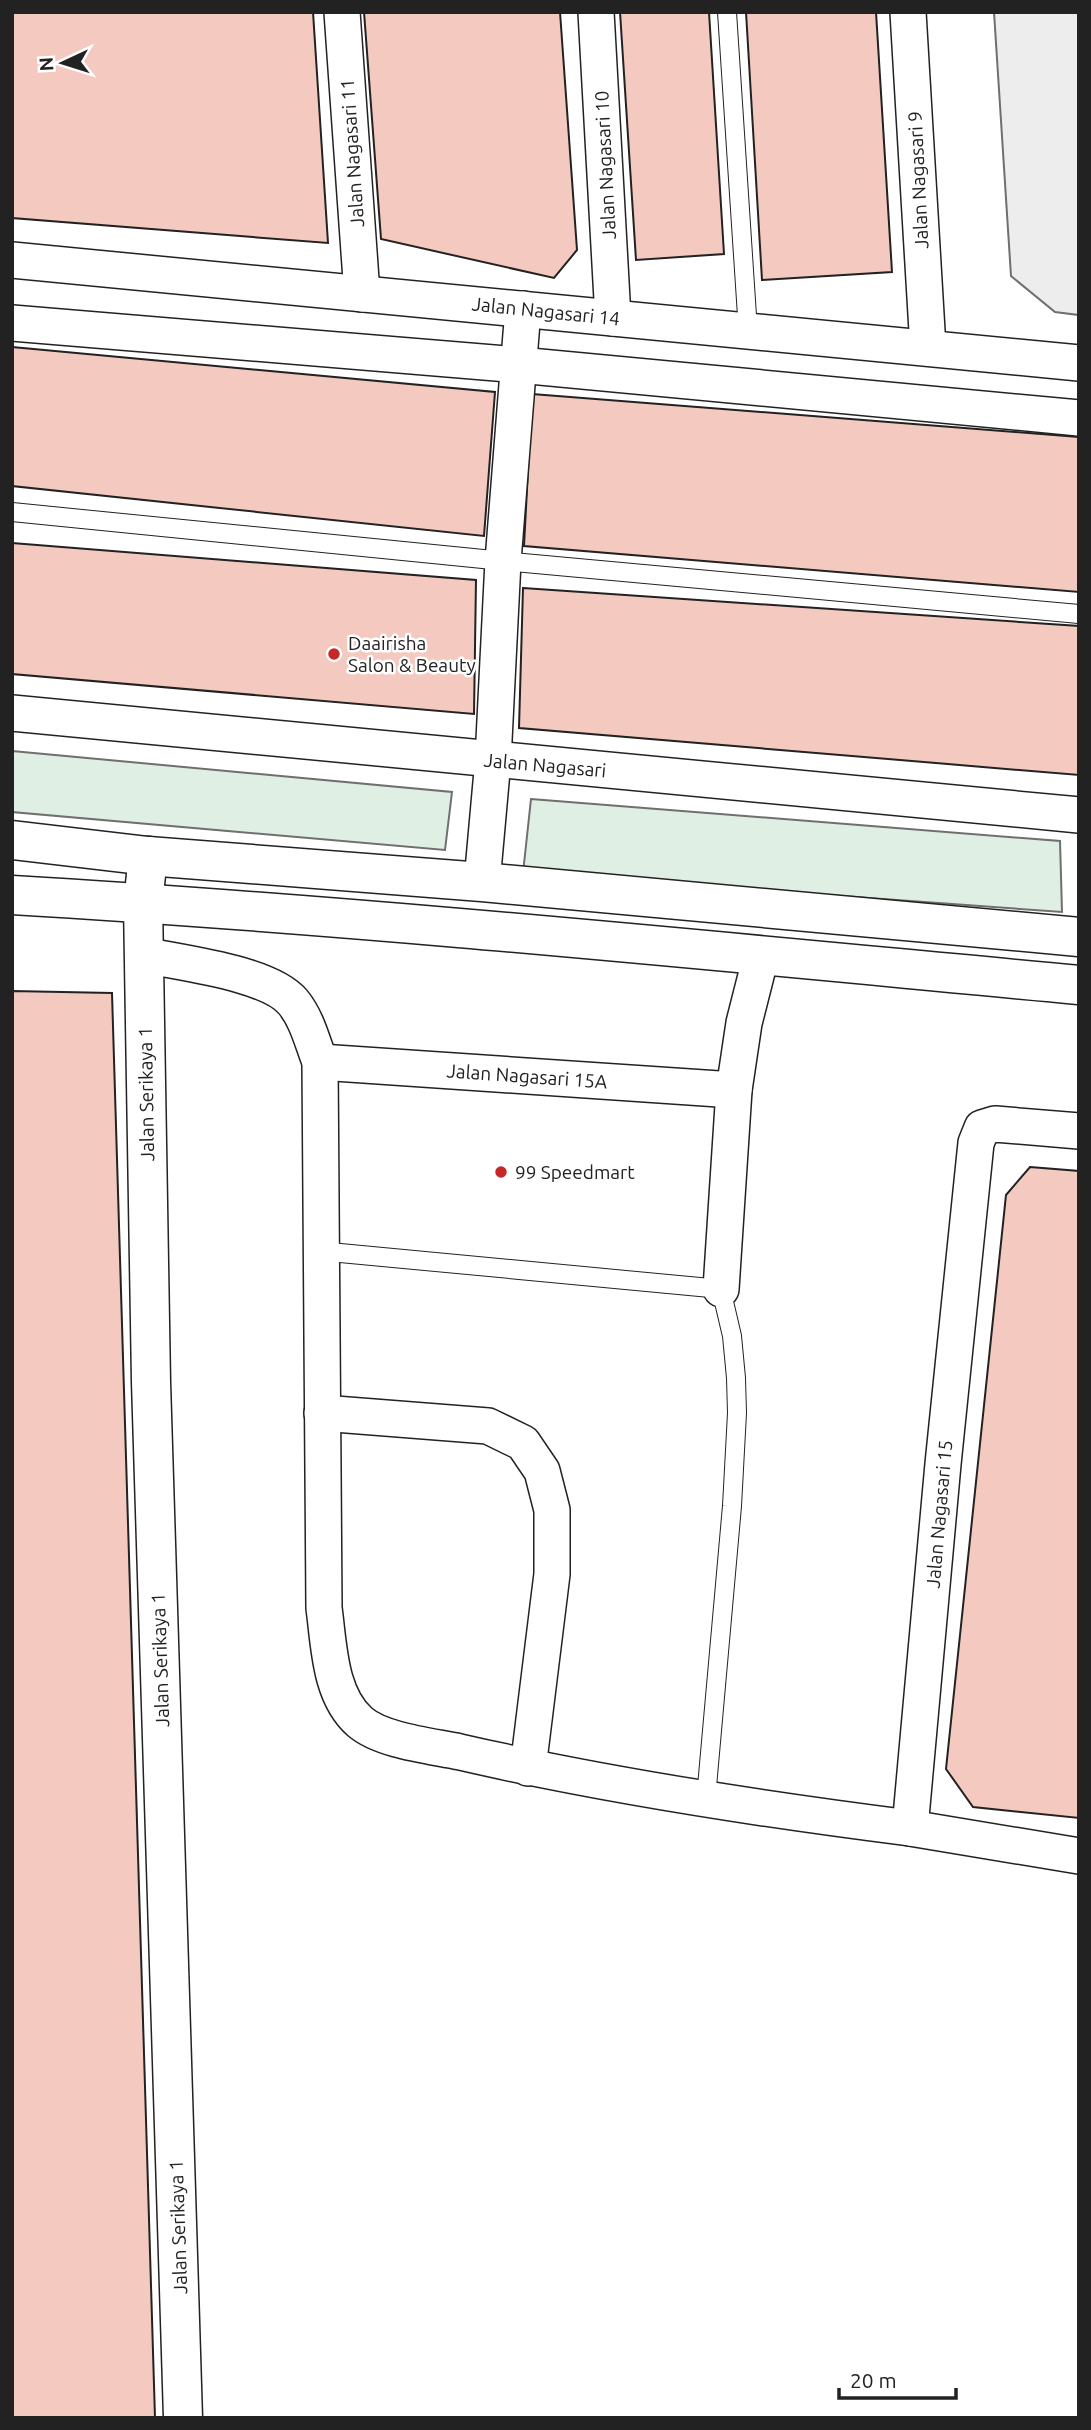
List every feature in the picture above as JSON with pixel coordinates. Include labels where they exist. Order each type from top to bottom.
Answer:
[{"type":"street","name":"Jalan Nagasari 11","points":[[341,12],[362,294]]},
{"type":"street","name":"Jalan Nagasari 10","points":[[596,12],[613,318]]},
{"type":"street","name":"Jalan Nagasari 9","points":[[908,12],[928,348]]},
{"type":"street","name":"Jalan Nagasari 14","points":[[12,260],[1079,363]]},
{"type":"street","points":[[482,882],[493,760],[503,561],[523,309]]},
{"type":"street","points":[[12,323],[519,365],[1079,418]]},
{"type":"street","name":"Jalan Nagasari","points":[[12,713],[1079,815]]},
{"type":"street","points":[[12,840],[148,856],[482,882],[1079,937]]},
{"type":"street","name":"Jalan Serikaya 1","points":[[148,856],[143,903],[152,1409],[183,2418]]},
{"type":"street","points":[[12,895],[143,903],[1079,985]]},
{"type":"street","points":[[144,955],[255,978],[291,999],[304,1019],[320,1062],[324,1608],[332,1665],[341,1696],[359,1721],[384,1735],[528,1768],[1079,1856]]},
{"type":"street","points":[[721,1289],[734,1090],[744,1023],[761,956]]},
{"type":"street","name":"Jalan Nagasari 15A","points":[[320,1062],[734,1090]]},
{"type":"street","name":"Jalan Nagasari 15","points":[[910,1828],[976,1143],[982,1128],[995,1124],[1079,1131]]},
{"type":"street","points":[[322,1412],[488,1426],[523,1443],[542,1471],[552,1510],[552,1574],[528,1768]]},
{"type":"lane","points":[[727,12],[748,331]]},
{"type":"lane","points":[[12,512],[1079,614]]},
{"type":"lane","points":[[320,1251],[721,1289],[733,1350],[737,1413],[732,1506],[706,1798]]},
{"type":"green space","points":[[12,751],[452,792],[445,850],[12,812]]},
{"type":"green space","points":[[531,799],[1060,841],[1062,912],[523,873]]},
{"type":"shaded area","points":[[994,12],[1079,12],[1079,315],[1055,312],[1011,276]]},
{"type":"building","points":[[12,12],[313,12],[328,243],[12,218]]},
{"type":"building","points":[[364,12],[560,12],[577,250],[554,278],[381,239]]},
{"type":"building","points":[[620,12],[709,12],[724,254],[636,260]]},
{"type":"building","points":[[746,12],[876,12],[892,272],[762,280]]},
{"type":"building","points":[[12,347],[495,392],[484,536],[12,486]]},
{"type":"building","points":[[532,394],[1079,437],[1079,592],[524,546]]},
{"type":"building","points":[[12,543],[476,580],[474,714],[12,674]]},
{"type":"building","points":[[523,588],[1079,626],[1079,775],[519,728]]},
{"type":"building","points":[[12,991],[112,993],[155,2418],[12,2418]]},
{"type":"building","points":[[1030,1167],[1079,1171],[1079,1818],[973,1807],[946,1769],[1006,1195]]},
{"type":"place","name":"Daairisha Salon & Beauty","points":[[334,654]]},
{"type":"place","name":"99 Speedmart","points":[[501,1172]]}]
